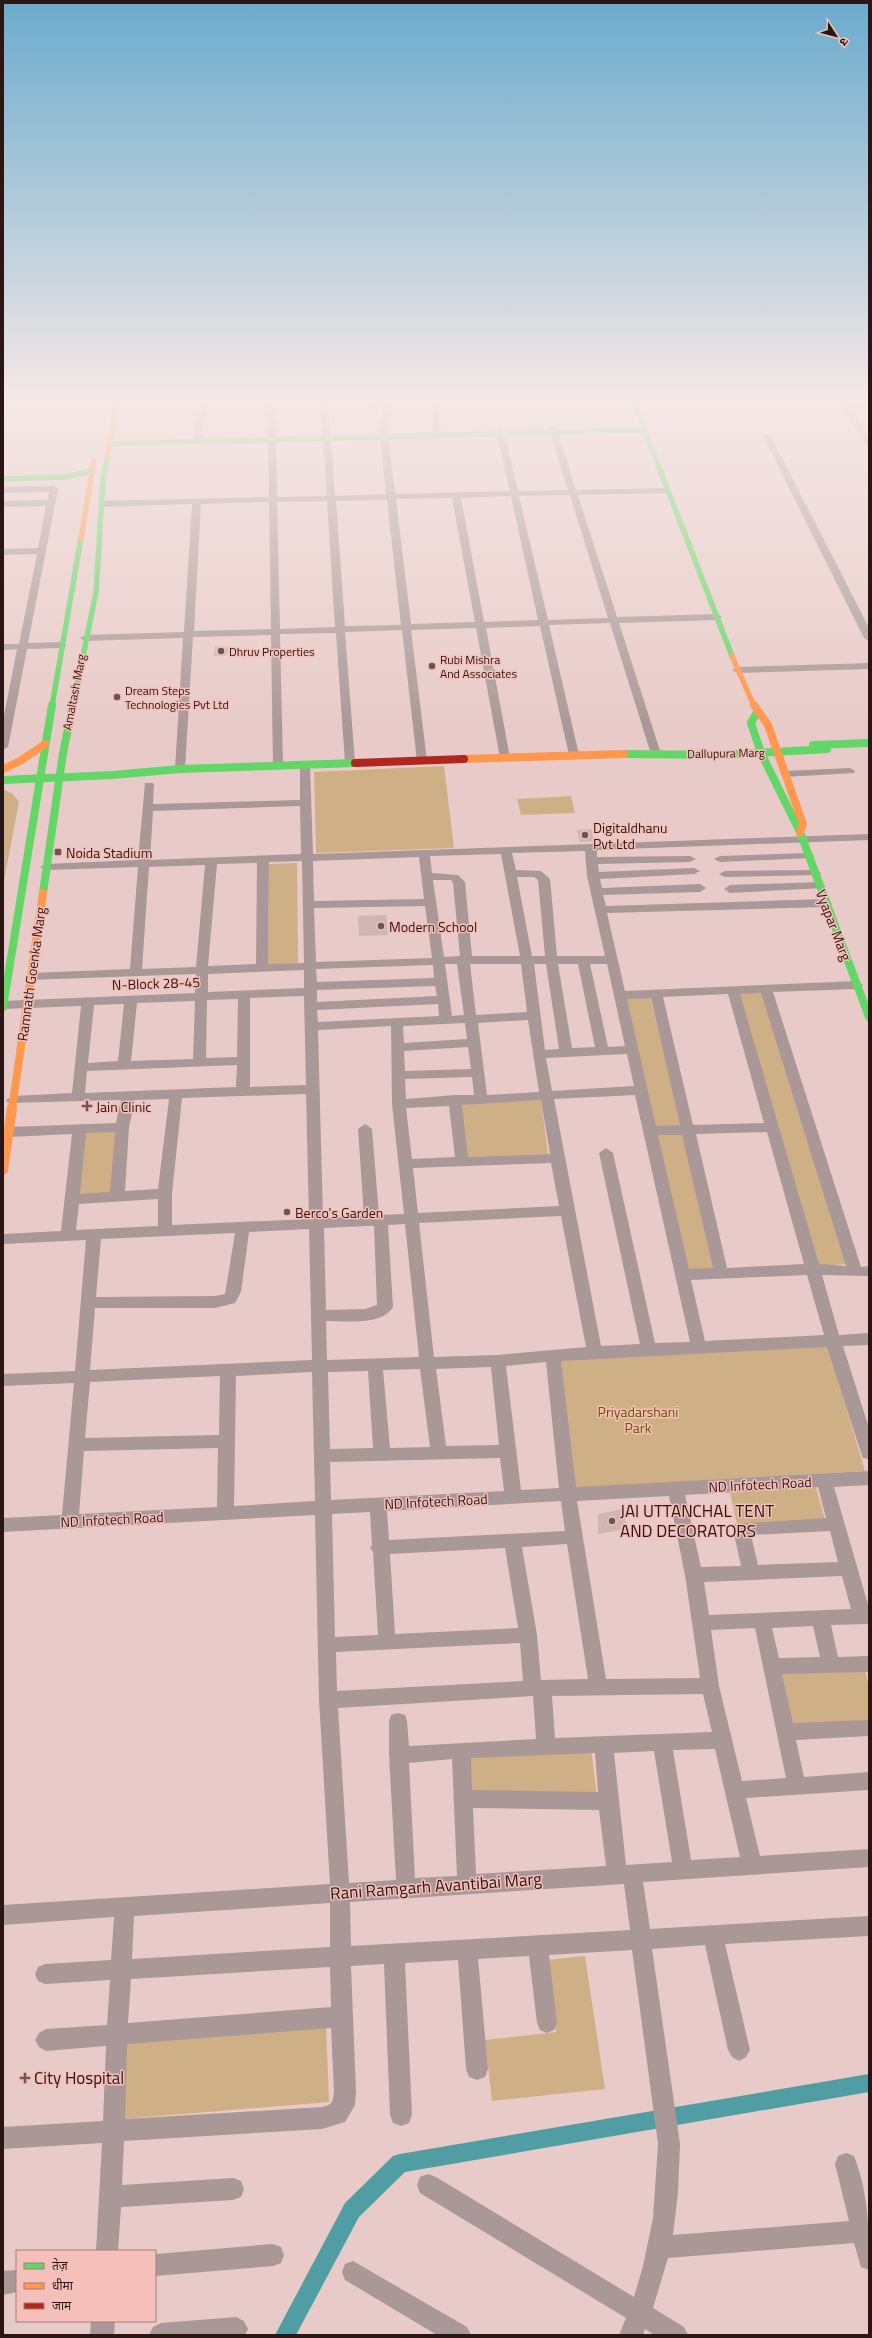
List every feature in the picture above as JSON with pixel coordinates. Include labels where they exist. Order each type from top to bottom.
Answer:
[{"type":"street","points":[[3,747],[49,509]]},
{"type":"street","name":"Amaltash Marg","points":[[40,775],[72,589],[75,550],[84,509]]},
{"type":"street","name":"Amaltash Marg","points":[[69,608],[75,602],[86,600],[97,581],[102,509]]},
{"type":"street","points":[[176,769],[188,634],[197,509]]},
{"type":"street","points":[[272,509],[278,766]]},
{"type":"street","points":[[333,509],[350,763]]},
{"type":"street","points":[[392,509],[422,761]]},
{"type":"street","points":[[459,509],[505,758]]},
{"type":"street","points":[[518,509],[574,755]]},
{"type":"street","points":[[577,509],[656,754]]},
{"type":"street","name":"Vyapar Marg","points":[[675,509],[737,670],[757,712],[767,722],[803,824],[801,835]]},
{"type":"street","points":[[804,509],[869,638]]},
{"type":"street","points":[[3,552],[41,550]]},
{"type":"street","name":"Amaltash Marg","points":[[60,774],[85,638],[86,600],[90,585],[97,581]]},
{"type":"street","points":[[72,589],[86,600]]},
{"type":"street","points":[[85,638],[717,617]]},
{"type":"street","points":[[3,646],[62,645]]},
{"type":"street","points":[[737,670],[869,666]]},
{"type":"street","name":"Vyapar Marg","points":[[757,712],[751,723],[749,746],[767,766],[801,835],[869,1017]]},
{"type":"street","points":[[770,733],[781,738]]},
{"type":"street","points":[[793,741],[814,745]]},
{"type":"street","points":[[776,749],[814,745],[869,743]]},
{"type":"street","points":[[3,769],[20,761],[45,744]]},
{"type":"street","points":[[749,746],[767,766]]},
{"type":"street","name":"Dallupura Marg","points":[[176,769],[574,755],[676,753],[696,755],[749,746],[776,749],[827,749]]},
{"type":"street","points":[[784,770],[799,756],[827,749],[869,748]]},
{"type":"street","points":[[63,753],[70,758]]},
{"type":"street","points":[[3,2138],[114,2129],[322,2118],[337,2114],[344,2105],[346,2092],[341,2017],[340,1893],[328,1700],[305,765]]},
{"type":"street","points":[[88,767],[99,769]]},
{"type":"street","points":[[3,780],[99,769],[176,769]]},
{"type":"street","points":[[60,774],[88,776],[176,769]]},
{"type":"street","points":[[784,770],[850,771]]},
{"type":"street","name":"Ramnath Goenka Marg","points":[[3,1170],[60,774]]},
{"type":"street","name":"Ramnath Goenka Marg","points":[[3,1006],[40,775]]},
{"type":"street","points":[[57,794],[62,789],[88,776]]},
{"type":"street","points":[[3,785],[16,791]]},
{"type":"street","points":[[136,973],[149,785]]},
{"type":"street","points":[[25,796],[34,808]]},
{"type":"street","points":[[148,808],[306,803]]},
{"type":"street","points":[[592,855],[686,844],[801,835],[869,837]]},
{"type":"street","points":[[718,842],[720,859],[734,906]]},
{"type":"street","points":[[686,844],[706,906]]},
{"type":"street","points":[[46,867],[506,850],[690,859]]},
{"type":"street","points":[[506,850],[528,960],[539,1054],[567,1211],[595,1352]]},
{"type":"street","points":[[424,853],[446,1020]]},
{"type":"street","points":[[592,855],[593,876],[699,1348]]},
{"type":"street","points":[[720,859],[808,856]]},
{"type":"street","points":[[262,968],[264,860]]},
{"type":"street","points":[[199,1063],[202,970],[211,862]]},
{"type":"street","points":[[593,876],[694,871]]},
{"type":"street","points":[[510,874],[537,873],[544,879],[551,960],[566,1052]]},
{"type":"street","points":[[724,874],[814,873]]},
{"type":"street","points":[[428,876],[454,877],[459,882],[469,1019],[481,1099]]},
{"type":"street","points":[[730,889],[820,886]]},
{"type":"street","points":[[597,892],[700,888]]},
{"type":"street","points":[[308,905],[430,902]]},
{"type":"street","points":[[601,910],[826,903]]},
{"type":"street","points":[[31,977],[465,960],[612,960]]},
{"type":"street","points":[[583,960],[602,1051]]},
{"type":"street","name":"N-Block 28-45","points":[[3,1006],[244,995],[310,989],[441,982]]},
{"type":"street","points":[[620,995],[857,985]]},
{"type":"street","points":[[683,1275],[814,1269],[855,1272],[766,989]]},
{"type":"street","points":[[733,990],[814,1269],[833,1340],[868,1443]]},
{"type":"street","points":[[656,993],[721,1273]]},
{"type":"street","points":[[243,1092],[244,995]]},
{"type":"street","points":[[124,1066],[131,999]]},
{"type":"street","points":[[311,1006],[443,1000]]},
{"type":"street","points":[[78,1098],[88,1001]]},
{"type":"street","points":[[311,1026],[534,1016]]},
{"type":"street","points":[[397,1023],[399,1104],[427,1364],[439,1452]]},
{"type":"street","points":[[398,1046],[473,1043]]},
{"type":"street","points":[[539,1054],[632,1050]]},
{"type":"street","points":[[81,1067],[244,1061]]},
{"type":"street","points":[[399,1075],[476,1073]]},
{"type":"street","points":[[13,1100],[312,1089]]},
{"type":"street","points":[[399,1104],[455,1099],[481,1099],[641,1090]]},
{"type":"street","points":[[165,1230],[165,1194],[176,1094]]},
{"type":"street","points":[[117,1197],[122,1127],[128,1096]]},
{"type":"street","points":[[455,1099],[462,1162]]},
{"type":"street","points":[[650,1131],[773,1126]]},
{"type":"street","points":[[8,1132],[122,1127]]},
{"type":"street","points":[[68,1235],[80,1128]]},
{"type":"street","points":[[318,1316],[374,1314],[383,1310],[385,1307],[365,1129]]},
{"type":"street","points":[[606,1152],[648,1350]]},
{"type":"street","points":[[406,1164],[558,1158]]},
{"type":"street","points":[[72,1199],[165,1194]]},
{"type":"street","points":[[3,1239],[243,1226],[316,1225],[567,1211]]},
{"type":"street","points":[[88,1303],[215,1302],[230,1299],[234,1292],[243,1226]]},
{"type":"street","points":[[70,1521],[94,1235]]},
{"type":"street","points":[[3,1380],[319,1366],[427,1364],[595,1352],[869,1339]]},
{"type":"street","points":[[553,1356],[568,1494],[598,1686]]},
{"type":"street","points":[[498,1360],[513,1497]]},
{"type":"street","points":[[375,1365],[382,1454]]},
{"type":"street","points":[[225,1513],[228,1370]]},
{"type":"street","points":[[76,1445],[226,1441]]},
{"type":"street","points":[[321,1456],[508,1451]]},
{"type":"street","name":"ND Infotech Road","points":[[3,1525],[869,1478]]},
{"type":"street","points":[[702,1623],[866,1616],[848,1569],[824,1481]]},
{"type":"street","points":[[676,1489],[694,1575],[710,1686],[752,1865]]},
{"type":"street","points":[[378,1505],[379,1548],[387,1642]]},
{"type":"street","points":[[751,1573],[741,1529],[835,1524]]},
{"type":"street","points":[[379,1548],[575,1537]]},
{"type":"street","points":[[512,1541],[546,1746]]},
{"type":"street","points":[[694,1575],[848,1569]]},
{"type":"street","points":[[820,1618],[831,1665]]},
{"type":"street","points":[[762,1620],[773,1666],[797,1787]]},
{"type":"street","points":[[327,1645],[528,1635]]},
{"type":"street","points":[[773,1666],[869,1664]]},
{"type":"street","points":[[328,1700],[537,1688],[598,1686],[710,1686]]},
{"type":"street","points":[[398,1720],[398,1755],[406,1888]]},
{"type":"street","points":[[786,1732],[869,1728]]},
{"type":"street","points":[[398,1755],[546,1746],[722,1740]]},
{"type":"street","points":[[662,1743],[683,1870]]},
{"type":"street","points":[[604,1744],[608,1801],[642,1940],[670,2144],[669,2178],[661,2247],[636,2325]]},
{"type":"street","points":[[461,1750],[467,1884]]},
{"type":"street","points":[[734,1790],[869,1781]]},
{"type":"street","points":[[464,1799],[608,1801]]},
{"type":"street","name":"Rani Ramgarh Avantibai Marg","points":[[3,1915],[869,1858]]},
{"type":"street","points":[[107,2250],[114,2129],[117,2033],[125,1907]]},
{"type":"street","points":[[45,1974],[341,1958],[869,1926]]},
{"type":"street","points":[[713,1936],[739,2050]]},
{"type":"street","points":[[538,1946],[547,2023]]},
{"type":"street","points":[[468,1950],[477,2069]]},
{"type":"street","points":[[394,1954],[401,2115]]},
{"type":"street","points":[[46,2040],[117,2033],[341,2017]]},
{"type":"street","points":[[846,2164],[866,2232],[869,2259]]},
{"type":"street","points":[[428,2185],[636,2325],[676,2335]]},
{"type":"street","points":[[110,2198],[233,2188]]},
{"type":"street","points":[[661,2247],[866,2232]]},
{"type":"street","points":[[156,2265],[273,2255]]},
{"type":"street","points":[[353,2272],[459,2335]]},
{"type":"street","points":[[3,2283],[16,2281]]},
{"type":"street","points":[[102,2335],[103,2322]]},
{"type":"street","points":[[161,2335],[236,2329]]},
{"type":"green space","points":[[444,766],[454,848],[316,853],[314,772]]},
{"type":"green space","points":[[3,789],[13,794],[19,802],[3,886]]},
{"type":"green space","points":[[571,796],[575,813],[521,815],[517,799]]},
{"type":"green space","points":[[297,863],[298,963],[268,965],[269,864]]},
{"type":"green space","points":[[763,992],[848,1264],[819,1266],[738,993]]},
{"type":"green space","points":[[650,996],[682,1126],[655,1127],[624,998]]},
{"type":"green space","points":[[541,1100],[548,1154],[466,1157],[461,1103]]},
{"type":"green space","points":[[118,1130],[113,1193],[76,1195],[84,1131]]},
{"type":"green space","points":[[684,1134],[716,1270],[686,1272],[656,1135]]},
{"type":"green space","name":"Priyadarshani Park","points":[[828,1346],[865,1471],[569,1488],[558,1359]]},
{"type":"green space","points":[[815,1484],[826,1523],[738,1528],[729,1489]]},
{"type":"green space","points":[[865,1669],[869,1687],[869,1723],[782,1727],[771,1673]]},
{"type":"green space","points":[[591,1747],[597,1797],[458,1804],[455,1754]]},
{"type":"green space","points":[[585,1956],[605,2089],[492,2101],[485,2040],[556,2032],[546,1960]]},
{"type":"green space","points":[[326,2024],[329,2102],[122,2119],[126,2040]]},
{"type":"building","name":"Dhruv Properties","points":[[215,646],[230,647],[226,656],[213,656]]},
{"type":"building","name":"Digitaldhanu Pvt Ltd","points":[[591,829],[594,841],[580,842],[577,830]]},
{"type":"building","name":"Modern School","points":[[386,915],[388,935],[359,936],[358,916]]},
{"type":"building","name":"JAI UTTANCHAL TENT AND DECORATORS","points":[[623,1509],[627,1529],[598,1534],[598,1514]]},
{"type":"waterway","points":[[285,2335],[352,2210],[400,2163],[869,2083]]},
{"type":"traffic: fast","points":[[43,893],[63,753],[96,592],[101,509]]},
{"type":"traffic: fast","points":[[675,509],[732,656]]},
{"type":"traffic: fast","points":[[3,1007],[34,808],[81,538]]},
{"type":"traffic: fast","points":[[757,712],[751,723],[761,753],[800,832],[869,1017]]},
{"type":"traffic: fast","points":[[813,745],[869,743]]},
{"type":"traffic: fast","points":[[624,754],[721,755],[827,749]]},
{"type":"traffic: fast","points":[[3,780],[113,775],[180,769],[355,763]]},
{"type":"traffic: slow","points":[[81,538],[86,509]]},
{"type":"traffic: slow","points":[[732,656],[757,712],[768,725],[803,824],[800,832]]},
{"type":"traffic: slow","points":[[3,769],[20,761],[45,744]]},
{"type":"traffic: slow","points":[[464,759],[624,754]]},
{"type":"traffic: slow","points":[[3,1170],[43,893]]},
{"type":"traffic: jam","points":[[355,763],[464,759]]},
{"type":"place","name":"Dhruv Properties","points":[[221,651]]},
{"type":"place","name":"Rubi Mishra And Associates","points":[[432,666]]},
{"type":"place","name":"Dream Steps Technologies Pvt Ltd","points":[[117,697]]},
{"type":"place","name":"Digitaldhanu Pvt Ltd","points":[[585,835]]},
{"type":"place","name":"Noida Stadium","points":[[58,852]]},
{"type":"place","name":"Modern School","points":[[381,926]]},
{"type":"place","name":"Jain Clinic","points":[[87,1106]]},
{"type":"place","name":"Berco's Garden","points":[[287,1212]]},
{"type":"place","name":"JAI UTTANCHAL TENT AND DECORATORS","points":[[612,1521]]},
{"type":"place","name":"City Hospital","points":[[25,2078]]}]
